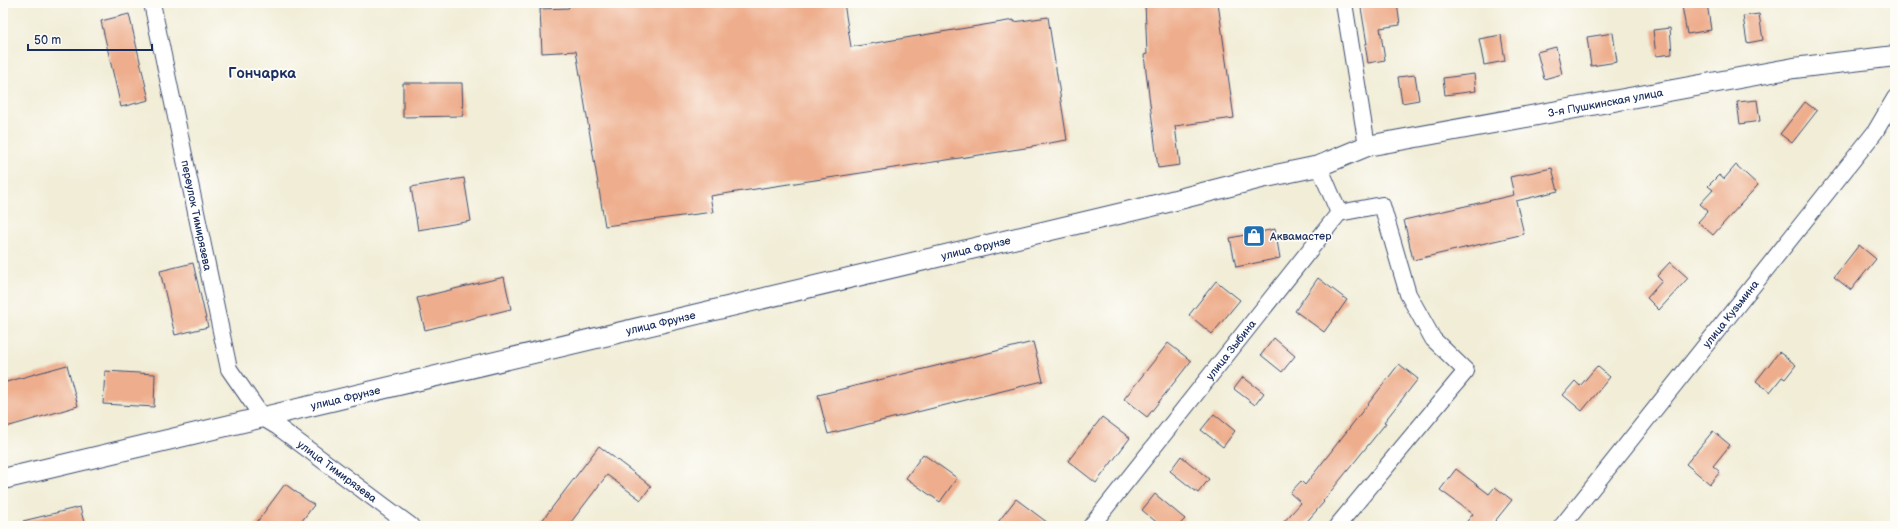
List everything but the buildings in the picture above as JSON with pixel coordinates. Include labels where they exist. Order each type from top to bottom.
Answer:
[{"type":"main road","name":"3-я Пушкинская улица","points":[[1319,166],[1367,146],[1794,68],[1895,56]]},
{"type":"main road","name":"улица Фрунзе","points":[[3,480],[1140,209],[1261,178],[1319,166]]},
{"type":"street","name":"переулок Тимирязева","points":[[152,3],[229,369],[263,418]]},
{"type":"street","points":[[1344,3],[1367,146]]},
{"type":"street","name":"улица Кузьмина","points":[[1562,526],[1874,132],[1895,98]]},
{"type":"street","points":[[1319,166],[1339,213],[1382,205],[1408,294],[1433,339],[1466,371],[1337,526]]},
{"type":"street","name":"улица Зыбина","points":[[1091,526],[1339,213]]},
{"type":"street","name":"улица Тимирязева","points":[[263,418],[278,427],[411,526]]},
{"type":"place","name":"Аквамастер","points":[[1254,236]]},
{"type":"district","name":"Гончарка","points":[[262,73]]}]
